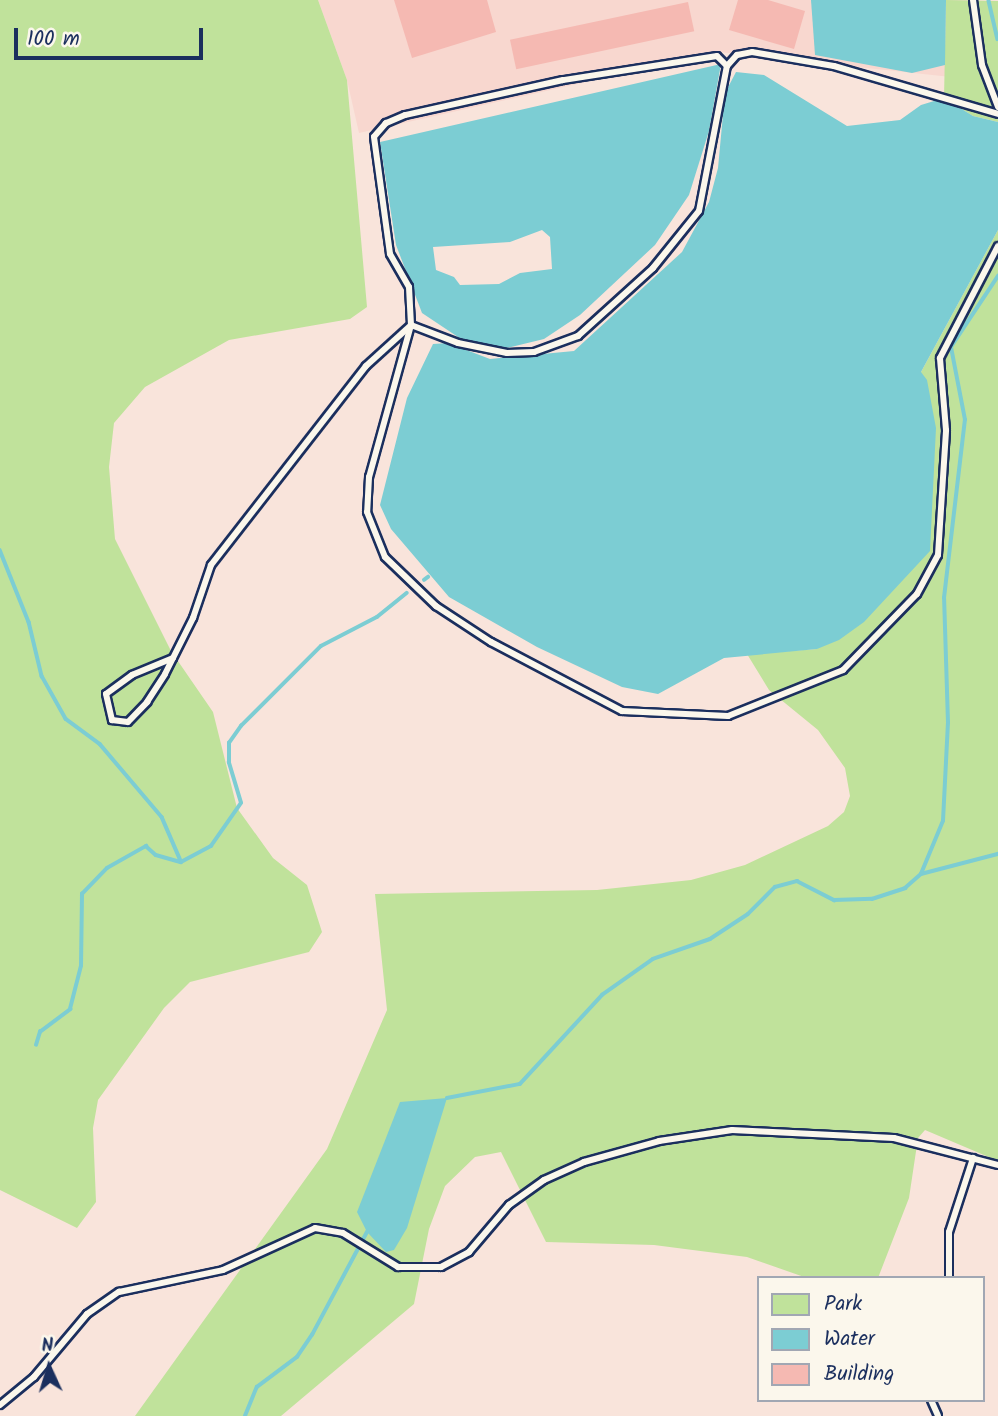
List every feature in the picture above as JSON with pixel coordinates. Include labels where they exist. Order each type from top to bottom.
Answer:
[{"type":"lane","points":[[973,0],[982,65],[998,107]]},
{"type":"lane","points":[[411,324],[458,344],[508,353],[534,352],[578,335],[653,268],[699,211],[727,66],[737,55],[752,52],[916,87],[998,114]]},
{"type":"lane","points":[[727,66],[717,56],[550,83],[405,114],[386,123],[374,137],[390,254],[409,287],[411,324],[369,477],[367,512],[385,557],[436,606],[491,642],[622,711],[729,716],[843,670],[917,594],[938,555],[946,430],[940,358],[998,246]]},
{"type":"lane","points":[[173,658],[113,688],[106,695],[112,719],[128,722],[147,702],[173,658],[193,618],[211,565],[366,366],[411,324]]},
{"type":"lane","points":[[0,1405],[29,1382],[80,1321],[110,1296],[138,1285],[223,1270],[311,1230],[340,1232],[398,1267],[441,1267],[469,1252],[509,1205],[550,1176],[647,1144],[720,1131],[894,1138],[998,1165]]},
{"type":"lane","points":[[949,1276],[949,1232],[972,1157]]},
{"type":"shaded area","points":[[318,0],[972,0],[979,80],[719,52],[359,133],[347,80]]},
{"type":"green space","points":[[0,0],[318,0],[347,80],[367,307],[350,319],[229,340],[145,387],[114,423],[109,467],[115,539],[171,651],[213,712],[237,808],[273,858],[307,885],[322,932],[309,952],[190,982],[164,1008],[98,1100],[93,1128],[96,1202],[77,1228],[0,1190]]},
{"type":"green space","points":[[946,0],[998,1],[998,122],[973,116],[944,98]]},
{"type":"green space","points":[[998,230],[998,1161],[925,1130],[918,1138],[909,1198],[879,1276],[801,1276],[747,1257],[654,1245],[546,1242],[501,1152],[475,1157],[445,1186],[429,1229],[414,1304],[281,1416],[135,1416],[327,1149],[387,1010],[375,894],[597,890],[691,880],[745,865],[828,826],[844,812],[850,796],[845,768],[818,730],[769,690],[747,654],[817,649],[921,372]]},
{"type":"water","points":[[811,0],[946,0],[945,65],[912,73],[815,55]]},
{"type":"water","points":[[721,64],[709,131],[689,195],[655,245],[580,315],[544,339],[499,350],[467,343],[422,313],[396,245],[380,142]],"holes":[[[542,230],[550,237],[552,269],[520,273],[499,284],[460,285],[454,277],[436,270],[433,247],[510,242]]]},
{"type":"water","points":[[736,72],[764,75],[847,126],[900,120],[921,105],[944,98],[973,116],[998,122],[998,230],[921,372],[927,380],[936,428],[930,551],[864,622],[839,640],[817,649],[724,658],[658,694],[622,687],[537,647],[449,597],[391,529],[380,505],[407,398],[433,344],[448,343],[490,359],[574,351],[682,252],[709,202],[718,168],[725,93]]},
{"type":"water","points":[[447,1098],[407,1228],[394,1250],[386,1252],[367,1232],[357,1212],[400,1102]]},
{"type":"building","points":[[394,0],[487,0],[496,32],[412,58]]},
{"type":"building","points":[[738,0],[768,0],[805,11],[794,49],[729,30]]},
{"type":"building","points":[[688,2],[694,31],[516,69],[510,40]]},
{"type":"waterway","points":[[989,1],[998,39]]},
{"type":"waterway","points":[[447,1098],[520,1084],[602,995],[653,959],[710,939],[748,914],[775,887],[797,881],[834,900],[872,899],[905,888],[921,874],[943,821],[948,723],[944,598],[965,420],[951,347],[998,276]]},
{"type":"waterway","points":[[0,550],[29,622],[42,676],[66,719],[100,744],[162,817],[181,861]]},
{"type":"waterway","points":[[424,580],[428,577]]},
{"type":"waterway","points":[[36,1045],[40,1032],[70,1009],[81,966],[82,894],[107,868],[146,846],[156,855],[181,862],[211,846],[241,803],[229,763],[229,743],[241,726],[321,646],[377,617],[407,593]]},
{"type":"waterway","points":[[921,874],[998,854]]},
{"type":"waterway","points":[[245,1416],[257,1387],[297,1357],[312,1335],[367,1232]]}]
